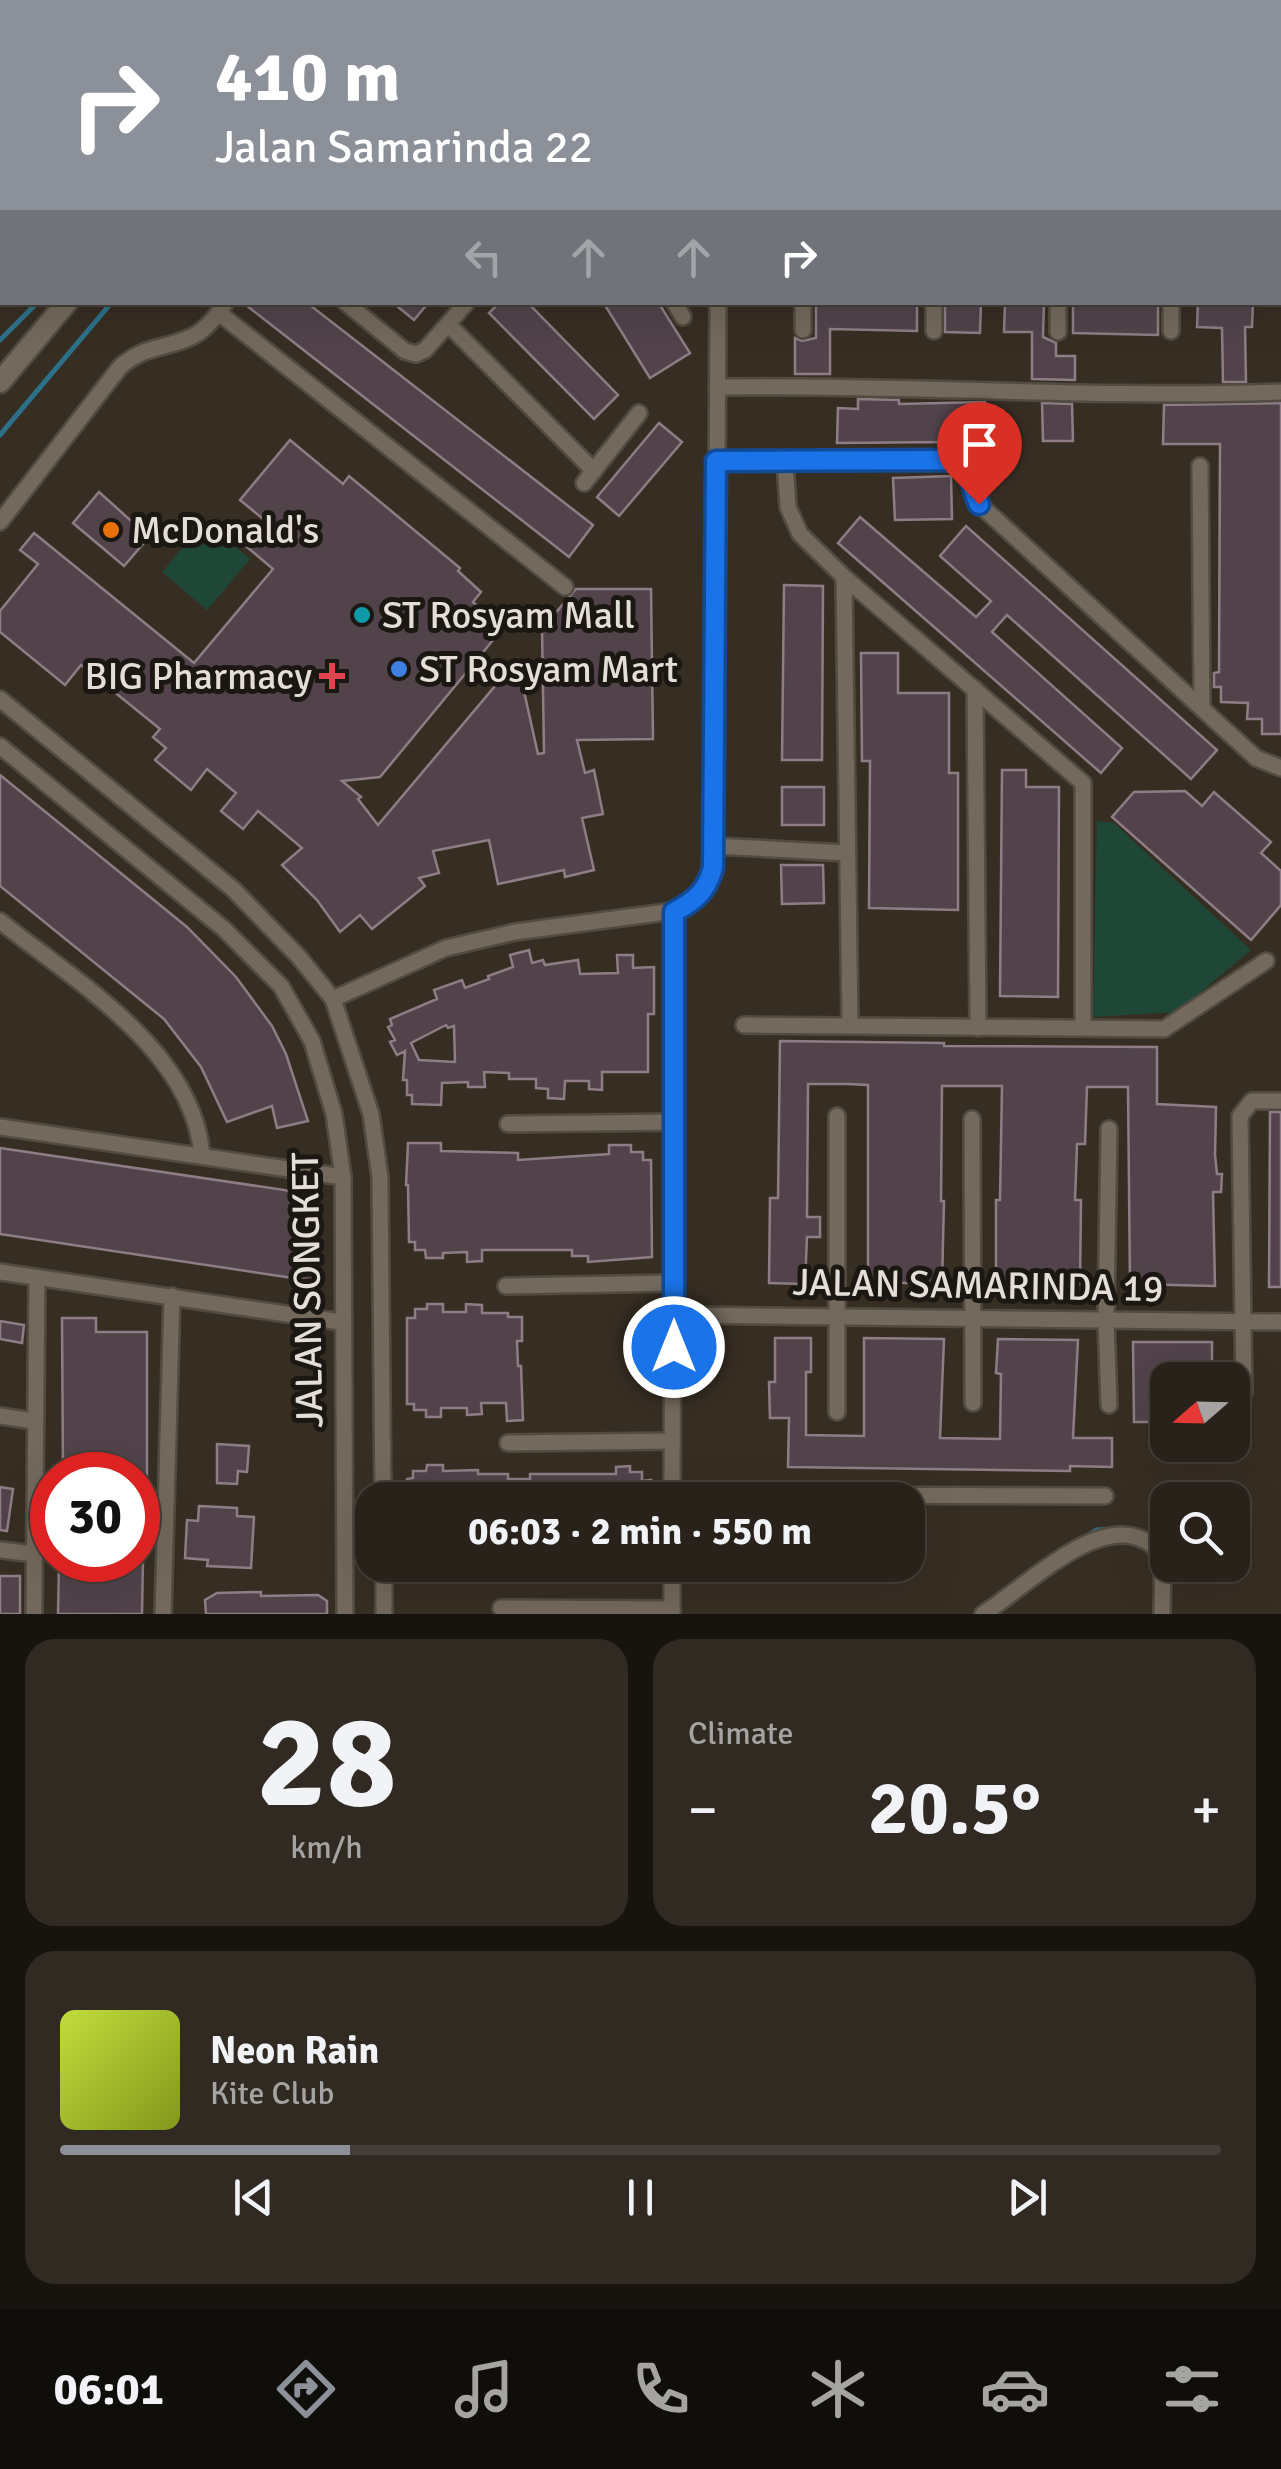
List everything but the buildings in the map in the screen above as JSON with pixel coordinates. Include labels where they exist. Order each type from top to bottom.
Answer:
[{"type":"main road","points":[[1,378],[64,305]]},
{"type":"street","points":[[349,305],[405,351],[416,354],[425,350],[464,305]]},
{"type":"street","points":[[676,305],[683,317]]},
{"type":"street","points":[[333,1000],[446,948],[515,932],[674,912],[694,902],[707,889],[715,846],[716,461],[727,387],[718,305]]},
{"type":"street","points":[[804,305],[804,330]]},
{"type":"street","points":[[934,305],[934,331]]},
{"type":"street","points":[[1058,305],[1058,332]]},
{"type":"street","points":[[1171,305],[1171,331]]},
{"type":"street","points":[[0,522],[120,367],[137,352],[189,338],[222,308],[565,587]]},
{"type":"street","points":[[448,324],[589,477],[639,413]]},
{"type":"street","points":[[727,387],[960,389],[1034,394],[1281,392]]},
{"type":"street","points":[[716,461],[960,462],[968,471],[979,504],[1256,758],[1281,768]]},
{"type":"street","points":[[785,461],[792,521],[800,534],[1084,783],[1083,1028]]},
{"type":"street","points":[[1200,466],[1202,708]]},
{"type":"street","points":[[844,576],[850,1026]]},
{"type":"street","points":[[976,690],[978,1028]]},
{"type":"street","name":"JALAN SONGKET","points":[[0,699],[233,889],[298,956],[333,1000],[371,1114],[380,1177],[383,1482]]},
{"type":"street","name":"JALAN SONGKET","points":[[0,746],[224,930],[281,986],[312,1041],[334,1114],[343,1178],[345,1614]]},
{"type":"street","points":[[715,846],[847,853]]},
{"type":"street","points":[[672,1482],[674,912]]},
{"type":"street","points":[[3,929],[131,1026],[159,1053],[200,1129],[202,1156]]},
{"type":"street","points":[[744,1025],[1164,1029],[1266,961]]},
{"type":"street","points":[[1243,1362],[1240,1116],[1252,1101],[1281,1101]]},
{"type":"street","points":[[837,1116],[837,1412]]},
{"type":"street","points":[[972,1119],[973,1402]]},
{"type":"street","points":[[508,1124],[675,1122]]},
{"type":"street","points":[[0,1127],[343,1178]]},
{"type":"street","points":[[1108,1129],[1109,1405]]},
{"type":"street","points":[[0,1272],[341,1322]]},
{"type":"street","points":[[34,1452],[38,1278]]},
{"type":"street","points":[[506,1286],[673,1283]]},
{"type":"street","points":[[163,1614],[172,1296]]},
{"type":"street","name":"JALAN SAMARINDA 19","points":[[674,1315],[1281,1322]]},
{"type":"street","points":[[0,1416],[34,1421]]},
{"type":"street","points":[[508,1442],[672,1441]]},
{"type":"street","points":[[925,1495],[1106,1496]]},
{"type":"street","points":[[983,1614],[1066,1555],[1094,1540],[1125,1533],[1150,1542],[1158,1555],[1162,1614]]},
{"type":"street","points":[[0,1550],[30,1554]]},
{"type":"street","points":[[34,1582],[34,1614]]},
{"type":"street","points":[[384,1582],[384,1614]]},
{"type":"street","points":[[501,1608],[672,1612],[672,1582]]},
{"type":"green space","points":[[205,521],[250,559],[207,610],[162,572]]},
{"type":"green space","points":[[1097,821],[1114,823],[1251,950],[1177,1012],[1093,1017]]},
{"type":"waterway","points":[[0,340],[35,305]]},
{"type":"waterway","points":[[0,435],[109,305]]},
{"type":"waterway","points":[[1084,1538],[1097,1530],[1114,1529]]},
{"type":"place","name":"McDonald's","points":[[111,530]]},
{"type":"place","name":"ST Rosyam Mall","points":[[362,615]]},
{"type":"place","name":"ST Rosyam Mart","points":[[399,669]]},
{"type":"place","name":"BIG Pharmacy","points":[[332,676]]},
{"type":"route","points":[[674,1347],[674,912],[694,902],[707,889],[713,868],[716,461],[952,460],[968,471],[979,504]]}]
